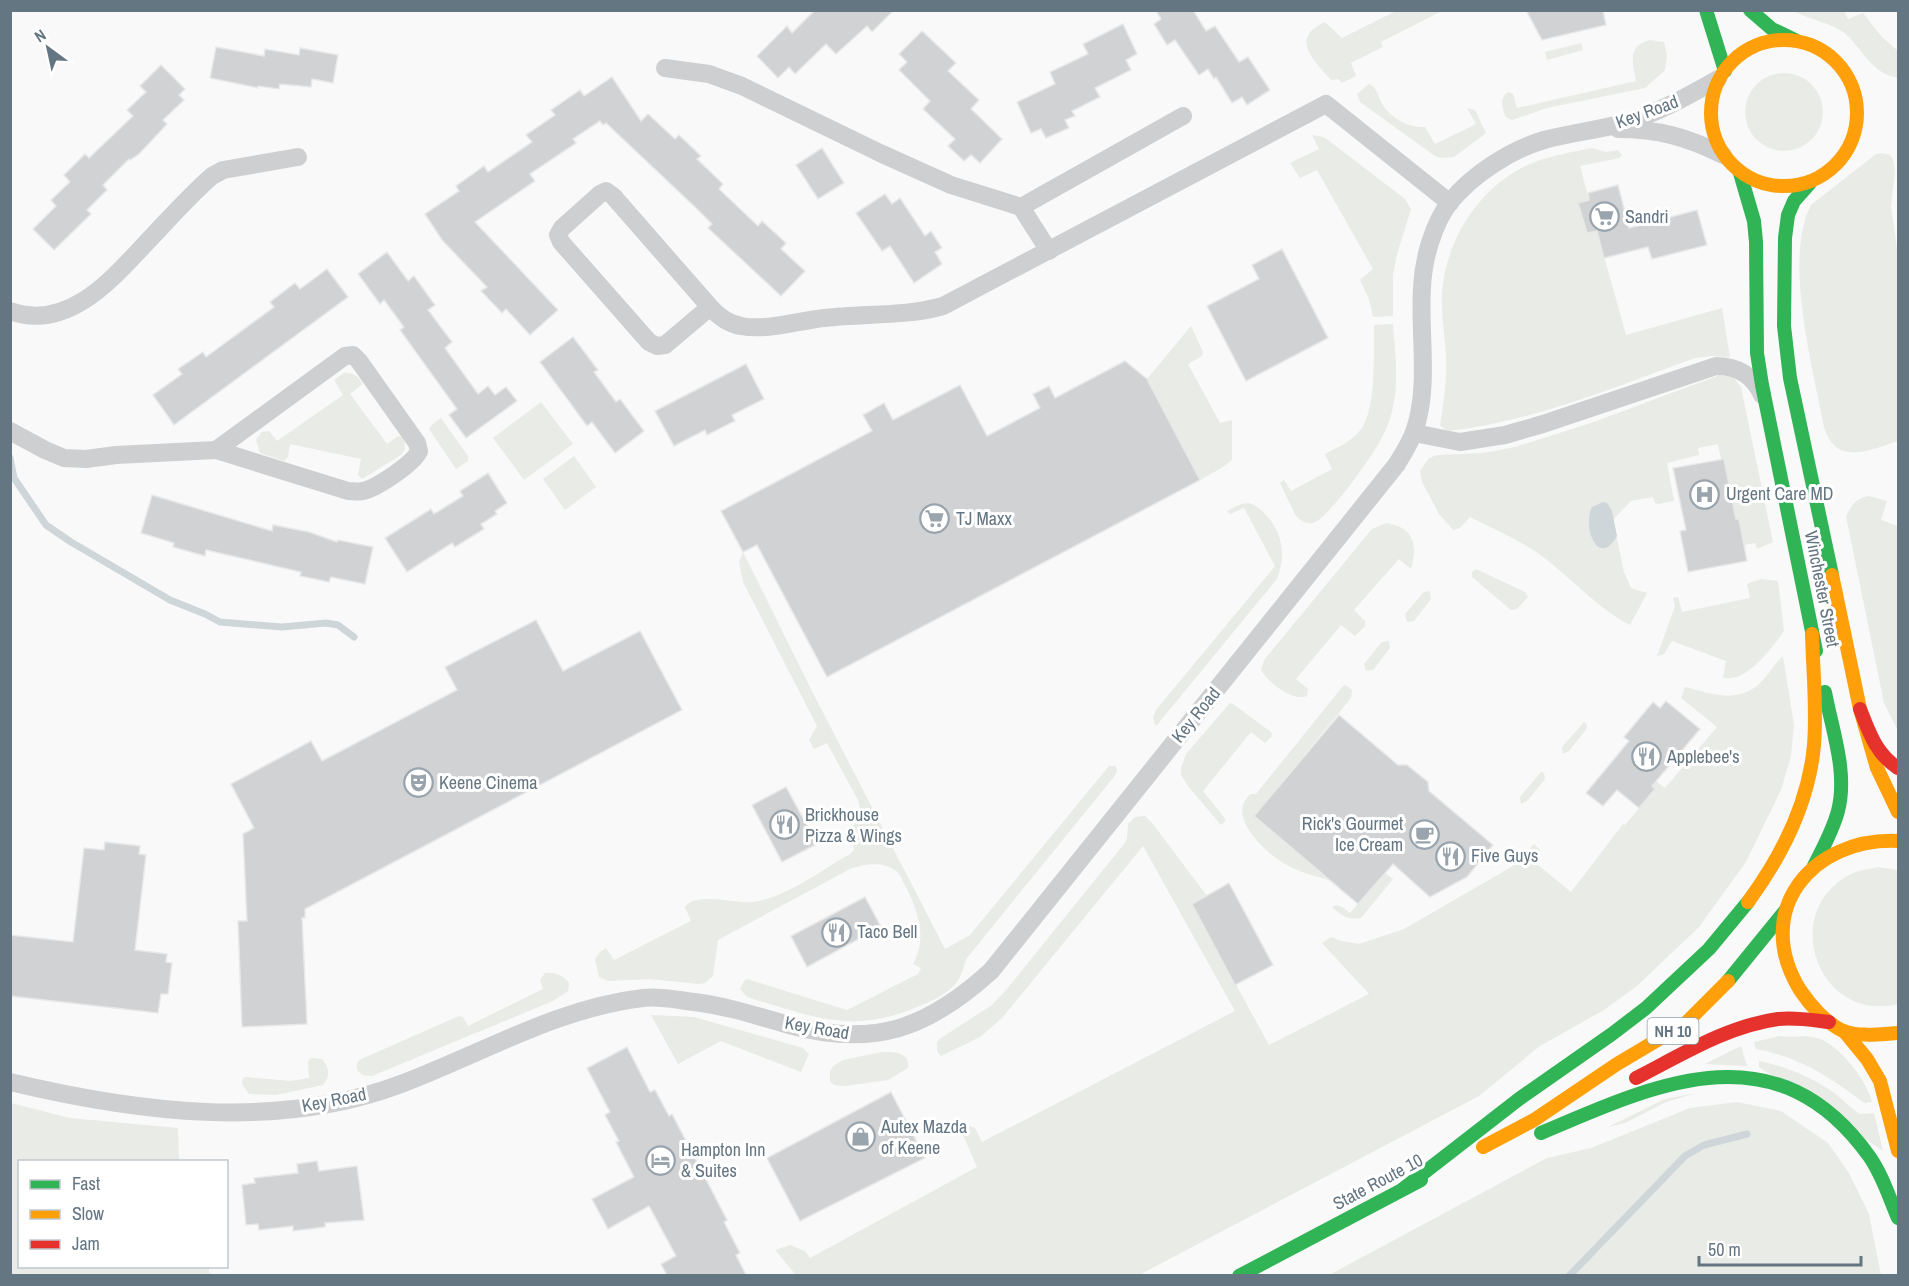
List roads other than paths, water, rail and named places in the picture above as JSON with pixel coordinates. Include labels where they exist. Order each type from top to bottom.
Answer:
[{"type":"main road","points":[[1706,10],[1718,41],[1721,75]]},
{"type":"main road","points":[[1750,10],[1772,29],[1818,48],[1838,62],[1851,82],[1858,106],[1856,130],[1846,156],[1828,171],[1810,183],[1786,187],[1762,184],[1740,173],[1723,155],[1714,136],[1710,115],[1713,93],[1721,75],[1733,59],[1748,49],[1771,41],[1795,40]]},
{"type":"main road","name":"Winchester Street","points":[[1740,173],[1752,212],[1756,242],[1757,353],[1836,746],[1840,802],[1830,832],[1814,866]]},
{"type":"main road","name":"Winchester Street","points":[[1810,183],[1794,201],[1788,215],[1785,238],[1784,326],[1790,378],[1860,710],[1877,768],[1899,812]]},
{"type":"main road","points":[[1403,1189],[1520,1098],[1611,1035],[1681,979],[1727,928],[1752,896],[1778,857],[1805,789],[1812,760],[1814,738],[1812,634]]},
{"type":"main road","points":[[1860,710],[1873,741],[1883,757],[1899,768]]},
{"type":"main road","name":"NH 10","points":[[1787,907],[1798,885],[1814,866],[1835,851],[1857,843],[1899,841]]},
{"type":"main road","points":[[1787,907],[1782,924],[1782,937],[1793,976],[1803,995],[1829,1022],[1844,1031],[1868,1059],[1880,1081],[1899,1151]]},
{"type":"main road","name":"State Route 10","points":[[1534,1120],[1617,1064],[1686,1023],[1731,978],[1787,907]]},
{"type":"main road","name":"NH 10","points":[[1627,1083],[1720,1037],[1760,1022],[1779,1019],[1829,1022]]},
{"type":"main road","points":[[1844,1031],[1865,1034],[1899,1033]]},
{"type":"main road","points":[[1476,1162],[1583,1115],[1646,1091],[1694,1078],[1731,1075],[1768,1081],[1785,1087],[1830,1111],[1869,1157],[1899,1218]]},
{"type":"main road","name":"State Route 10","points":[[1239,1275],[1534,1120],[1596,1095]]},
{"type":"main road","points":[[1403,1189],[1444,1174]]},
{"type":"street","points":[[665,68],[709,74],[742,86],[951,185],[1021,207],[1049,251]]},
{"type":"street","name":"Key Road","points":[[1595,130],[1626,122],[1672,105],[1721,75]]},
{"type":"street","points":[[710,307],[665,345],[657,346],[649,342],[561,243],[558,235],[562,228],[606,191],[710,307],[718,316],[740,326],[777,326],[851,315],[923,312],[943,306],[1326,104],[1450,203]]},
{"type":"street","points":[[1021,207],[1183,116]]},
{"type":"street","name":"Key Road","points":[[1595,130],[1639,129],[1679,135],[1723,155]]},
{"type":"street","points":[[1595,130],[1542,141],[1511,154],[1476,177],[1450,203],[1433,236],[1425,263],[1422,288],[1421,390],[1412,438],[1460,442],[1505,435],[1716,366],[1737,369],[1754,381],[1765,400]]},
{"type":"street","points":[[10,311],[35,315],[58,313],[83,302],[110,282],[212,176],[223,170],[298,157]]},
{"type":"street","points":[[10,431],[64,458],[86,459],[116,455],[216,450],[348,491],[362,492],[416,459],[419,451],[417,443],[353,355],[345,356],[216,450]]},
{"type":"street","name":"Key Road","points":[[10,1082],[73,1096],[175,1110],[231,1113],[286,1109],[342,1101],[399,1085],[552,1021],[597,1007],[646,998],[718,1005],[828,1034],[863,1035],[891,1032],[916,1023],[966,994],[991,971],[1382,486],[1412,438]]},
{"type":"waterway","points":[[10,458],[14,478],[46,525],[170,600],[220,622],[282,627],[326,623],[338,625],[354,637]]},
{"type":"waterway","points":[[1569,1276],[1685,1156],[1704,1145],[1747,1134]]},
{"type":"place","name":"Sandri","points":[[1604,217]]},
{"type":"place","name":"Urgent Care MD","points":[[1705,494]]},
{"type":"place","name":"TJ Maxx","points":[[935,519]]},
{"type":"place","name":"Applebee's","points":[[1646,757]]},
{"type":"place","name":"Keene Cinema","points":[[418,783]]},
{"type":"place","name":"Brickhouse Pizza & Wings","points":[[784,825]]},
{"type":"place","name":"Rick's Gourmet Ice Cream","points":[[1424,834]]},
{"type":"place","name":"Five Guys","points":[[1450,856]]},
{"type":"place","name":"Taco Bell","points":[[836,932]]},
{"type":"place","name":"Autex Mazda of Keene","points":[[860,1137]]},
{"type":"place","name":"Hampton Inn & Suites","points":[[660,1160]]}]
